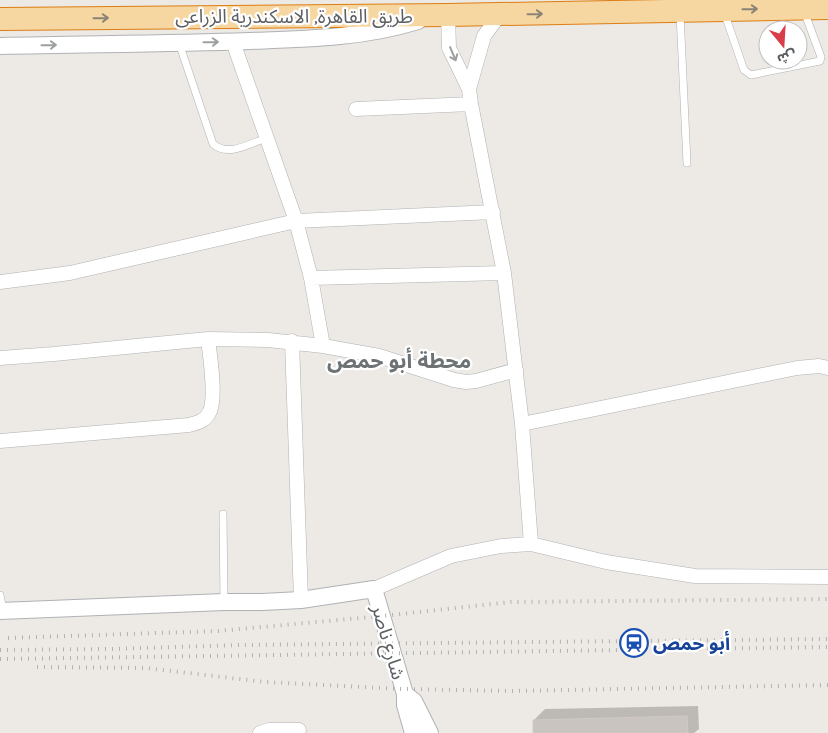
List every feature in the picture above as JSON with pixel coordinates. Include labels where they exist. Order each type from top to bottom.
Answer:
[{"type":"highway","name":"طريق القاهرة, الاسكندرية الزراعى","points":[[0,19],[441,16],[828,8]]},
{"type":"street","points":[[469,89],[484,36],[500,14]]},
{"type":"street","points":[[0,46],[232,42],[348,36],[441,16],[449,48],[469,89],[504,273],[522,424],[531,544]]},
{"type":"street","points":[[232,42],[296,221],[311,278],[323,346]]},
{"type":"street","points":[[356,109],[471,104]]},
{"type":"street","points":[[0,282],[70,273],[296,221],[493,212]]},
{"type":"street","points":[[311,278],[504,273]]},
{"type":"street","points":[[0,358],[208,339],[242,338],[292,341],[379,356],[454,380],[466,382],[516,370]]},
{"type":"street","points":[[0,441],[189,425],[202,421],[209,414],[213,403],[208,339]]},
{"type":"street","points":[[292,341],[301,600]]},
{"type":"street","points":[[522,424],[797,368],[819,366],[828,368]]},
{"type":"street","points":[[1,606],[301,600],[374,590],[451,556],[501,546],[531,544],[606,562],[694,576],[828,578]]},
{"type":"street","name":"شارع ناصر","points":[[374,590],[405,694],[405,705],[413,733]]},
{"type":"street","name":"شارع ناصر","points":[[405,694],[414,701],[430,733]]},
{"type":"street","points":[[260,733],[269,730],[298,730]]},
{"type":"lane","points":[[723,10],[744,70],[751,75],[820,61],[821,57],[803,8]]},
{"type":"lane","points":[[680,10],[687,163]]},
{"type":"lane","points":[[178,43],[213,144],[218,148],[230,150],[266,138]]},
{"type":"lane","points":[[223,514],[224,602]]},
{"type":"building","points":[[687,716],[688,733],[533,733],[533,720]]},
{"type":"railway","points":[[8,638],[218,631],[511,602],[828,599]]},
{"type":"railway","points":[[0,650],[241,645],[828,639]]},
{"type":"railway","points":[[0,659],[828,647]]},
{"type":"railway","points":[[37,667],[146,668],[265,682],[403,689],[512,691],[828,685]]},
{"type":"place","name":"أبو حمص","points":[[634,643]]},
{"type":"district","name":"محطة أبو حمص","points":[[399,361]]}]
